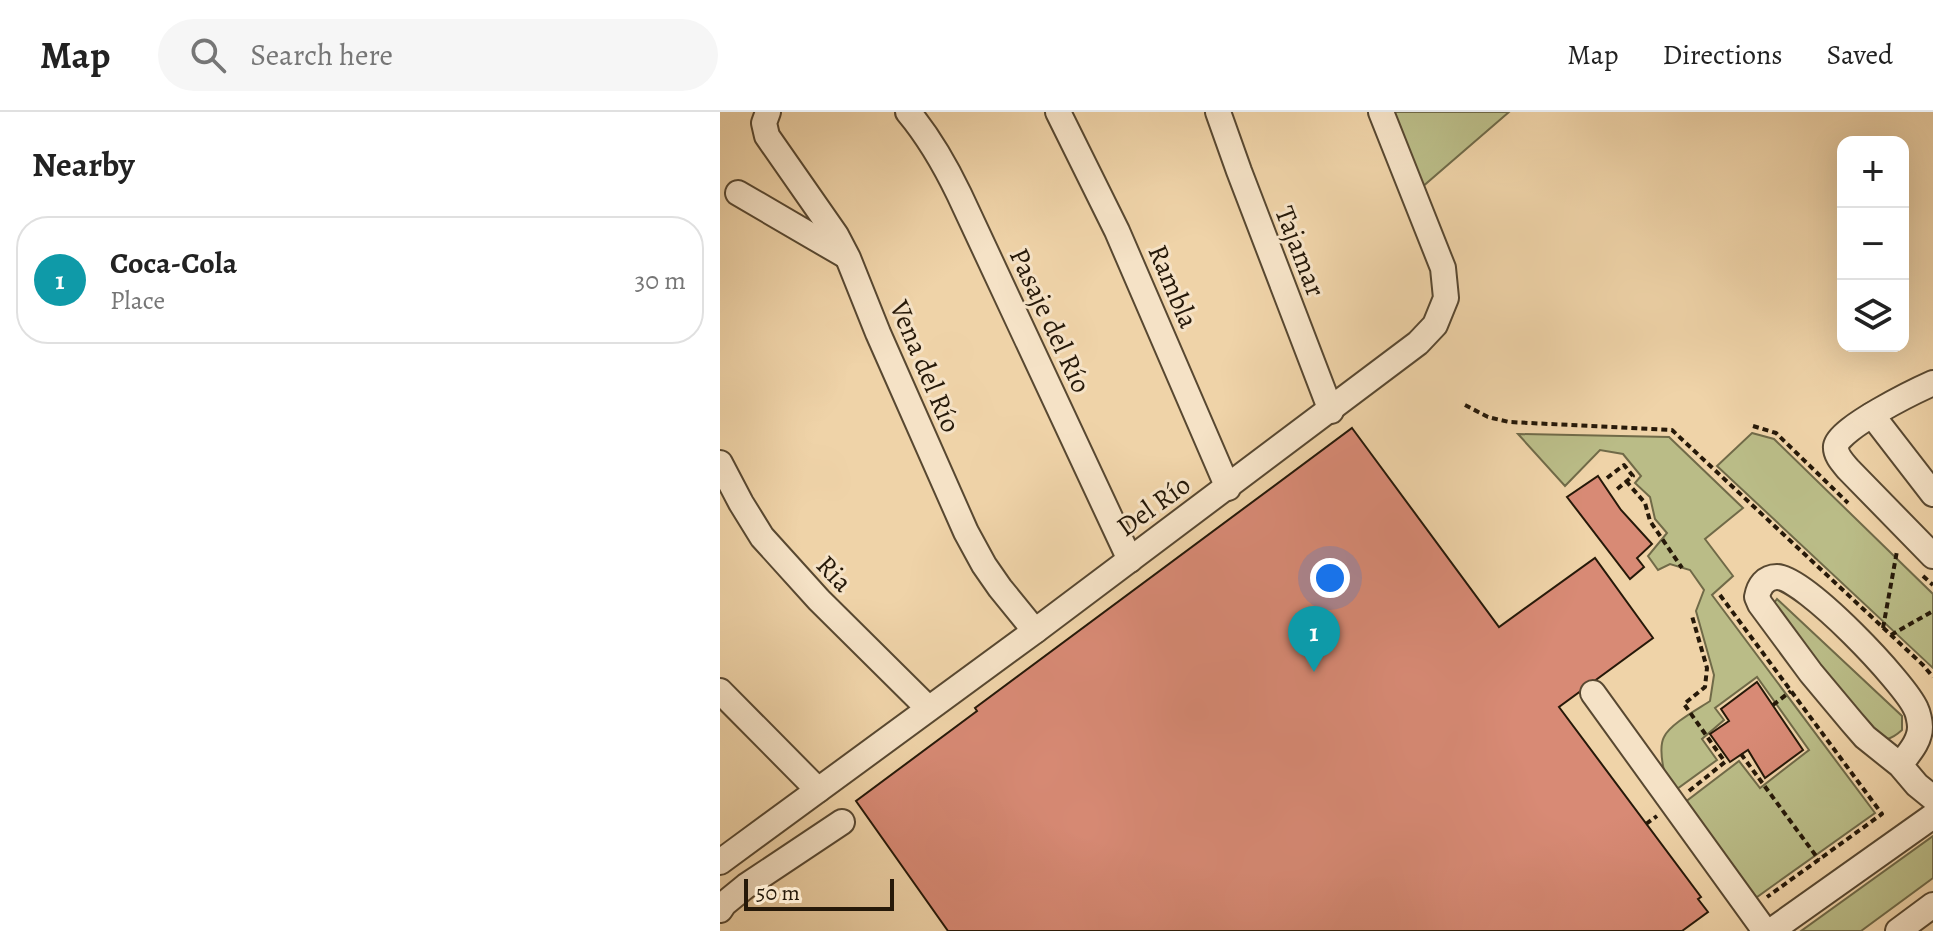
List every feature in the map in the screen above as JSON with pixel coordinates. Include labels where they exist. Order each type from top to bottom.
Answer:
[{"type":"street","name":"Pasaje del Río","points":[[908,112],[941,158],[959,194],[1130,560]]},
{"type":"street","name":"Rambla","points":[[1058,112],[1117,231],[1228,488]]},
{"type":"street","name":"Tajamar","points":[[1218,112],[1331,411]]},
{"type":"street","name":"Del Río","points":[[720,862],[1331,411],[1418,343],[1435,325],[1446,298],[1443,268],[1381,112]]},
{"type":"street","name":"Vena del Río","points":[[766,118],[767,136],[836,235],[848,258],[966,532],[1000,588],[1035,631]]},
{"type":"street","points":[[738,193],[848,258]]},
{"type":"street","points":[[1924,562],[1838,456],[1836,447],[1847,431],[1933,383]]},
{"type":"street","points":[[1872,415],[1933,494]]},
{"type":"street","name":"Ria","points":[[720,463],[762,537],[819,600],[928,708]]},
{"type":"street","points":[[1900,765],[1916,743],[1920,728],[1917,710],[1904,690],[1855,637],[1801,587],[1778,577],[1762,583],[1757,597],[1777,628],[1865,737],[1900,765],[1933,798]]},
{"type":"street","points":[[720,691],[818,790]]},
{"type":"street","points":[[1593,693],[1765,931]]},
{"type":"street","points":[[1771,931],[1933,816]]},
{"type":"street","points":[[720,910],[746,886],[842,822]]},
{"type":"street","points":[[1898,931],[1933,905]]},
{"type":"path","points":[[1465,405],[1488,417],[1509,422],[1672,430],[1933,677]]},
{"type":"path","points":[[1753,426],[1776,433],[1853,508]]},
{"type":"path","points":[[1607,478],[1624,465],[1633,476],[1616,490]]},
{"type":"path","points":[[1626,481],[1645,503],[1650,521],[1682,568]]},
{"type":"path","points":[[1883,628],[1897,551],[1906,560]]},
{"type":"path","points":[[1924,562],[1933,585]]},
{"type":"path","points":[[1720,595],[1882,814],[1757,905]]},
{"type":"path","points":[[1891,635],[1933,611]]},
{"type":"path","points":[[1646,824],[1725,762],[1684,704],[1705,687],[1707,668],[1692,616]]},
{"type":"path","points":[[1773,705],[1791,691]]},
{"type":"path","points":[[1741,754],[1819,860]]},
{"type":"green space","points":[[1381,112],[1509,112],[1414,194]]},
{"type":"green space","points":[[1752,433],[1774,439],[1933,594],[1933,668],[1717,466]]},
{"type":"green space","points":[[1518,434],[1669,437],[1743,508],[1705,539],[1733,576],[1712,595],[1875,813],[1750,902],[1680,806],[1739,761],[1760,788],[1809,750],[1757,677],[1715,708],[1724,720],[1702,739],[1717,760],[1670,794],[1662,757],[1664,737],[1678,722],[1710,701],[1714,675],[1696,611],[1704,590],[1690,570],[1670,564],[1658,570],[1648,556],[1667,533],[1655,519],[1650,497],[1635,483],[1641,476],[1623,454],[1600,450],[1565,486]]},
{"type":"green space","points":[[1777,599],[1902,716],[1902,730],[1887,739],[1869,738],[1774,603]]},
{"type":"green space","points":[[1933,836],[1933,878],[1861,931],[1801,931]]},
{"type":"building","points":[[1352,428],[1499,627],[1595,558],[1653,638],[1559,707],[1701,897],[1698,899],[1708,912],[1682,931],[948,931],[856,801],[977,711],[975,708]]},
{"type":"building","points":[[1598,476],[1621,510],[1652,544],[1637,558],[1644,567],[1630,579],[1567,497]]},
{"type":"building","points":[[1757,682],[1803,750],[1765,778],[1748,750],[1730,762],[1710,734],[1729,721],[1721,709]]},
{"type":"place","name":"Coca-Cola","points":[[1314,672]]}]
